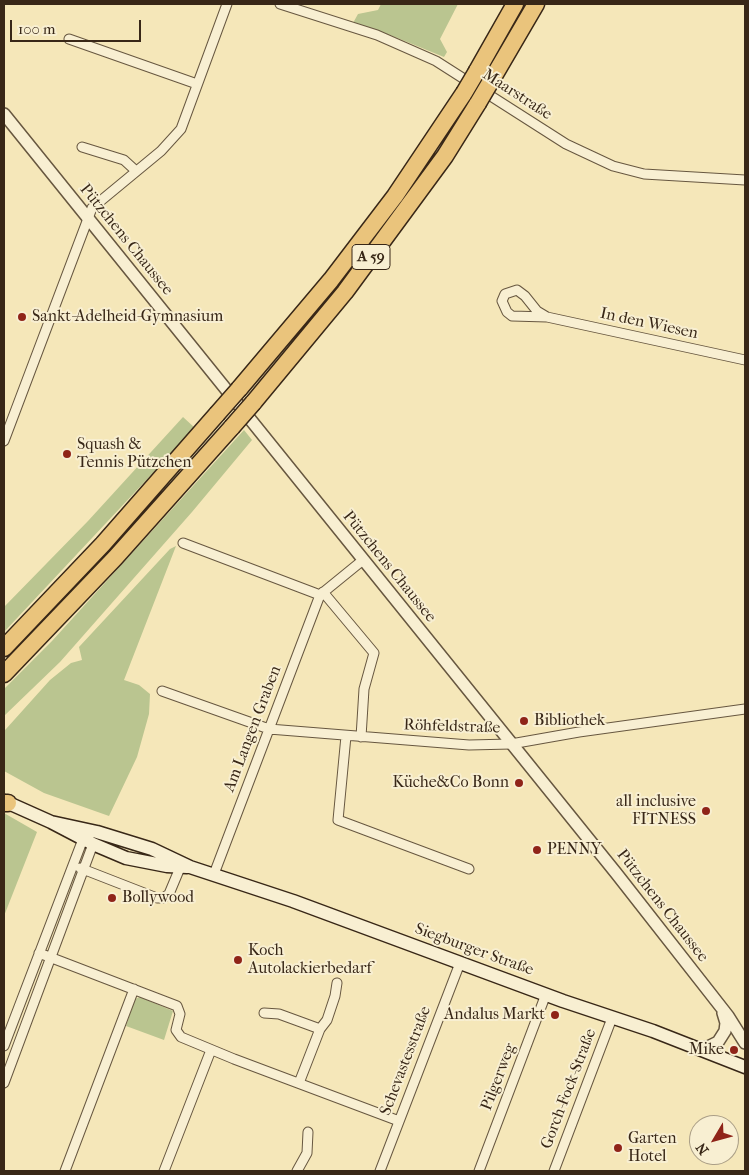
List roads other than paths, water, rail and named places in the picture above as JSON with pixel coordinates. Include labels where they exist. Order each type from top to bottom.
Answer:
[{"type":"highway","name":"A 59","points":[[4,648],[109,537],[218,414],[331,280],[395,196],[464,93],[516,4]]},
{"type":"highway","name":"A 59","points":[[4,674],[115,558],[232,427],[345,292],[445,156],[536,4]]},
{"type":"main road","name":"Siegburger Straße","points":[[5,802],[91,839],[126,858],[184,866],[214,874],[612,1018],[653,1031],[691,1048],[745,1067]]},
{"type":"street","points":[[4,441],[87,217],[92,208],[168,144],[181,129],[227,4]]},
{"type":"street","name":"Maarstraße","points":[[280,4],[377,35],[430,58],[566,144],[613,166],[644,174],[745,180]]},
{"type":"street","points":[[69,39],[197,84]]},
{"type":"street","name":"Pützchens Chaussee","points":[[4,114],[511,744],[723,1011],[745,1043]]},
{"type":"street","points":[[82,147],[124,160],[136,171]]},
{"type":"street","name":"In den Wiesen","points":[[547,317],[537,311],[518,290],[505,294],[502,302],[507,312],[512,316],[547,317],[745,360]]},
{"type":"street","points":[[183,542],[322,593],[374,653],[364,689],[361,737]]},
{"type":"street","name":"Am Langen Graben","points":[[214,874],[322,593],[363,560]]},
{"type":"street","name":"Röhfeldstraße","points":[[162,691],[269,729],[469,745],[511,744],[579,732],[745,709]]},
{"type":"street","points":[[346,736],[338,820],[469,868]]},
{"type":"street","points":[[4,1046],[73,866],[91,839]]},
{"type":"street","points":[[4,1083],[84,870],[91,839]]},
{"type":"street","points":[[73,866],[163,898],[169,894],[184,866]]},
{"type":"street","points":[[39,953],[177,1006],[180,1014],[176,1030],[181,1037],[399,1121]]},
{"type":"street","name":"Schevastesstraße","points":[[380,1171],[460,962]]},
{"type":"street","points":[[299,1083],[320,1029],[327,1020],[335,996],[336,983]]},
{"type":"street","points":[[65,1171],[134,989]]},
{"type":"street","name":"Pilgerweg","points":[[479,1171],[546,994]]},
{"type":"street","points":[[691,1048],[708,1047],[718,1042],[725,1031],[726,1023],[723,1011]]},
{"type":"street","points":[[264,1013],[279,1014],[320,1029]]},
{"type":"street","name":"Gorch-Fock-Straße","points":[[554,1171],[612,1018]]},
{"type":"street","points":[[164,1171],[211,1050]]},
{"type":"street","points":[[297,1171],[307,1153],[308,1132]]},
{"type":"place","name":"Sankt-Adelheid-Gymnasium","points":[[22,317]]},
{"type":"place","name":"Squash & Tennis Pützchen","points":[[67,454]]},
{"type":"place","name":"Bibliothek","points":[[524,721]]},
{"type":"place","name":"Küche&Co Bonn","points":[[519,783]]},
{"type":"place","name":"all inclusive FITNESS","points":[[706,811]]},
{"type":"place","name":"PENNY","points":[[537,850]]},
{"type":"place","name":"Bollywood","points":[[112,898]]},
{"type":"place","name":"Koch Autolackierbedarf","points":[[238,960]]},
{"type":"place","name":"Andalus Markt","points":[[555,1015]]},
{"type":"place","name":"Mike","points":[[734,1050]]},
{"type":"place","name":"Garten Hotel","points":[[618,1148]]}]
